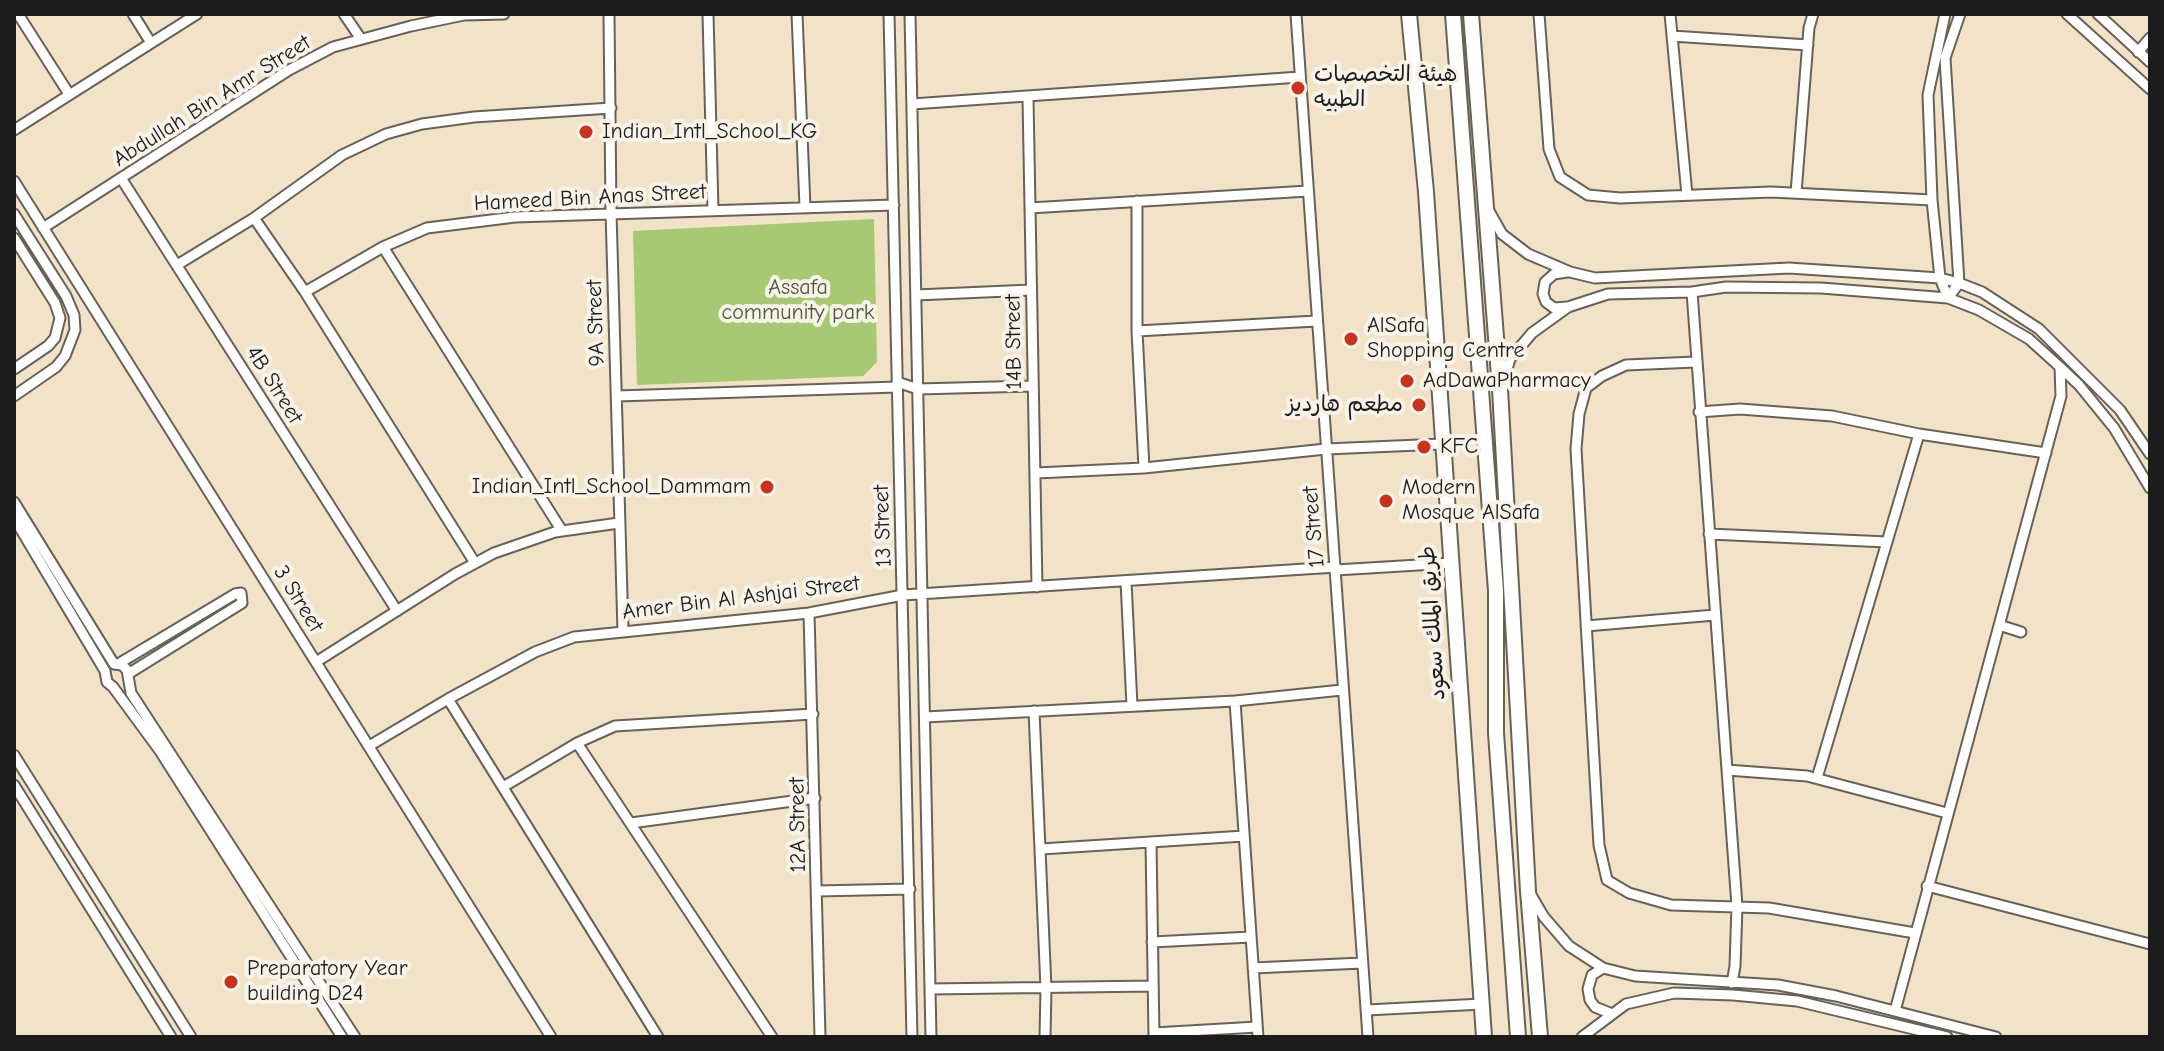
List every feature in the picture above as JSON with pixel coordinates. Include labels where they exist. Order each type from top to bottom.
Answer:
[{"type":"main road","name":"طريق الملك سعود","points":[[1409,14],[1426,192],[1484,1037]]},
{"type":"main road","points":[[1453,14],[1496,591],[1496,733],[1518,1037]]},
{"type":"main road","points":[[1471,14],[1500,389],[1528,891],[1540,1037]]},
{"type":"street","points":[[18,14],[69,94]]},
{"type":"street","points":[[133,14],[151,43]]},
{"type":"street","points":[[14,130],[197,14]]},
{"type":"street","points":[[344,14],[361,39]]},
{"type":"street","name":"Abdullah Bin Amr Street","points":[[43,228],[289,70],[333,47],[463,15],[504,14]]},
{"type":"street","name":"9A Street","points":[[609,14],[611,212],[623,631]]},
{"type":"street","points":[[708,14],[713,210]]},
{"type":"street","points":[[797,14],[805,207]]},
{"type":"street","name":"13 Street","points":[[889,14],[912,1037]]},
{"type":"street","name":"13 Street","points":[[910,14],[931,1037]]},
{"type":"street","name":"17 Street","points":[[1296,14],[1368,1037]]},
{"type":"street","points":[[1539,14],[1549,149],[1560,177],[1588,195],[1620,198],[1796,193],[1932,200]]},
{"type":"street","points":[[1670,14],[1687,195]]},
{"type":"street","points":[[1796,193],[1813,14]]},
{"type":"street","points":[[1945,14],[1928,95],[1932,200],[1940,278],[1948,298]]},
{"type":"street","points":[[1948,298],[1959,283],[1945,58],[1960,14]]},
{"type":"street","points":[[2067,14],[2150,89]]},
{"type":"street","points":[[2098,14],[2150,62]]},
{"type":"street","points":[[1672,36],[1808,45]]},
{"type":"street","points":[[2138,52],[2150,38]]},
{"type":"street","points":[[912,104],[1300,77]]},
{"type":"street","name":"14B Street","points":[[1028,98],[1037,587]]},
{"type":"street","points":[[177,265],[254,218],[342,155],[386,134],[422,124],[474,117],[611,108]]},
{"type":"street","name":"4B Street","points":[[121,178],[397,611]]},
{"type":"street","name":"3 Street","points":[[14,181],[551,1037]]},
{"type":"street","points":[[1030,208],[1308,191]]},
{"type":"street","points":[[1137,201],[1137,331],[1144,468]]},
{"type":"street","name":"Hameed Bin Anas Street","points":[[305,292],[383,247],[427,228],[515,217],[611,212],[894,205]]},
{"type":"street","points":[[1487,206],[1502,234],[1528,254],[1570,272],[1595,278],[1789,268],[1940,278],[1959,283],[1982,292],[2039,329],[2120,410],[2150,454]]},
{"type":"street","points":[[14,214],[66,296],[74,315],[75,330],[65,356],[56,367],[14,396]]},
{"type":"street","points":[[254,218],[305,292],[475,563]]},
{"type":"street","points":[[14,238],[55,303],[60,318],[55,338]]},
{"type":"street","points":[[383,247],[562,531]]},
{"type":"street","points":[[1570,272],[1554,274],[1545,282],[1543,294],[1546,302],[1554,308],[1568,307],[1608,294],[1692,292],[1726,287],[1821,288],[1948,298],[1979,310],[2029,339],[2060,367],[2114,428],[2150,488]]},
{"type":"street","points":[[916,295],[1031,290]]},
{"type":"street","points":[[1692,292],[1737,906],[1732,983]]},
{"type":"street","points":[[1500,389],[1510,359],[1532,333],[1568,307]]},
{"type":"street","points":[[1137,331],[1316,321]]},
{"type":"street","points":[[14,369],[37,355],[55,338],[75,330]]},
{"type":"street","points":[[1695,362],[1626,365],[1602,376],[1586,388],[1579,414],[1576,449],[1599,845],[1607,880],[1629,893],[1661,903],[1737,906],[1823,915],[1915,933]]},
{"type":"street","points":[[1895,1011],[2061,396],[2060,367]]},
{"type":"street","points":[[617,396],[897,385],[918,389],[1032,386]]},
{"type":"street","points":[[1699,412],[1740,409],[1816,414],[1919,434],[2046,453]]},
{"type":"street","points":[[1817,778],[1919,434]]},
{"type":"street","points":[[1036,473],[1144,468],[1326,449],[1442,444]]},
{"type":"street","points":[[14,502],[116,664],[125,667],[131,693],[355,1037]]},
{"type":"street","points":[[14,518],[105,671],[105,679],[160,751],[342,1037]]},
{"type":"street","points":[[316,662],[475,563],[527,540],[562,531],[619,523]]},
{"type":"street","points":[[1709,534],[1887,542]]},
{"type":"street","name":"Amer Bin Al Ashjai Street","points":[[369,746],[535,652],[574,637],[809,613],[923,593],[1451,563]]},
{"type":"street","points":[[1126,581],[1132,706]]},
{"type":"street","points":[[105,671],[241,593],[242,603],[128,676],[124,685],[113,687]]},
{"type":"street","name":"12A Street","points":[[809,613],[820,1037]]},
{"type":"street","points":[[1586,626],[1715,615]]},
{"type":"street","points":[[1999,625],[2021,632]]},
{"type":"street","points":[[925,717],[1235,701],[1342,690]]},
{"type":"street","points":[[448,699],[658,1037]]},
{"type":"street","points":[[1151,842],[1154,1035],[1258,1032],[1235,701]]},
{"type":"street","points":[[1034,711],[1046,988],[1045,1037]]},
{"type":"street","points":[[503,787],[577,743],[615,726],[813,714]]},
{"type":"street","points":[[577,743],[772,1037]]},
{"type":"street","points":[[14,755],[191,1037]]},
{"type":"street","points":[[1727,770],[1817,778],[1947,813]]},
{"type":"street","points":[[14,785],[171,1037]]},
{"type":"street","points":[[631,823],[815,798]]},
{"type":"street","points":[[1041,849],[1244,836]]},
{"type":"street","points":[[1927,886],[2150,944]]},
{"type":"street","points":[[817,891],[910,889]]},
{"type":"street","points":[[1528,891],[1544,917],[1569,946],[1603,968],[1635,976],[1778,985],[1996,1037]]},
{"type":"street","points":[[1152,942],[1251,937]]},
{"type":"street","points":[[1253,968],[1362,963]]},
{"type":"street","points":[[1603,968],[1592,975],[1588,989],[1590,1000],[1595,1007],[1612,1014]]},
{"type":"street","points":[[930,989],[1153,986]]},
{"type":"street","points":[[1582,1037],[1626,1004],[1674,993],[1797,1001],[1947,1037]]},
{"type":"street","points":[[1367,1010],[1482,1004]]},
{"type":"green space","name":"Assafa community park","points":[[874,219],[877,362],[863,376],[637,385],[633,231]]},
{"type":"place","name":"هيئة التخصصات الطبيه","points":[[1298,88]]},
{"type":"place","name":"Indian_Intl_School_KG","points":[[586,132]]},
{"type":"place","name":"AlSafa Shopping Centre","points":[[1351,339]]},
{"type":"place","name":"AdDawaPharmacy","points":[[1407,381]]},
{"type":"place","name":"مطعم هارديز","points":[[1419,405]]},
{"type":"place","name":"KFC","points":[[1424,447]]},
{"type":"place","name":"Indian_Intl_School_Dammam","points":[[767,487]]},
{"type":"place","name":"Modern Mosque AlSafa","points":[[1386,501]]},
{"type":"place","name":"Preparatory Year building D24","points":[[231,982]]}]
